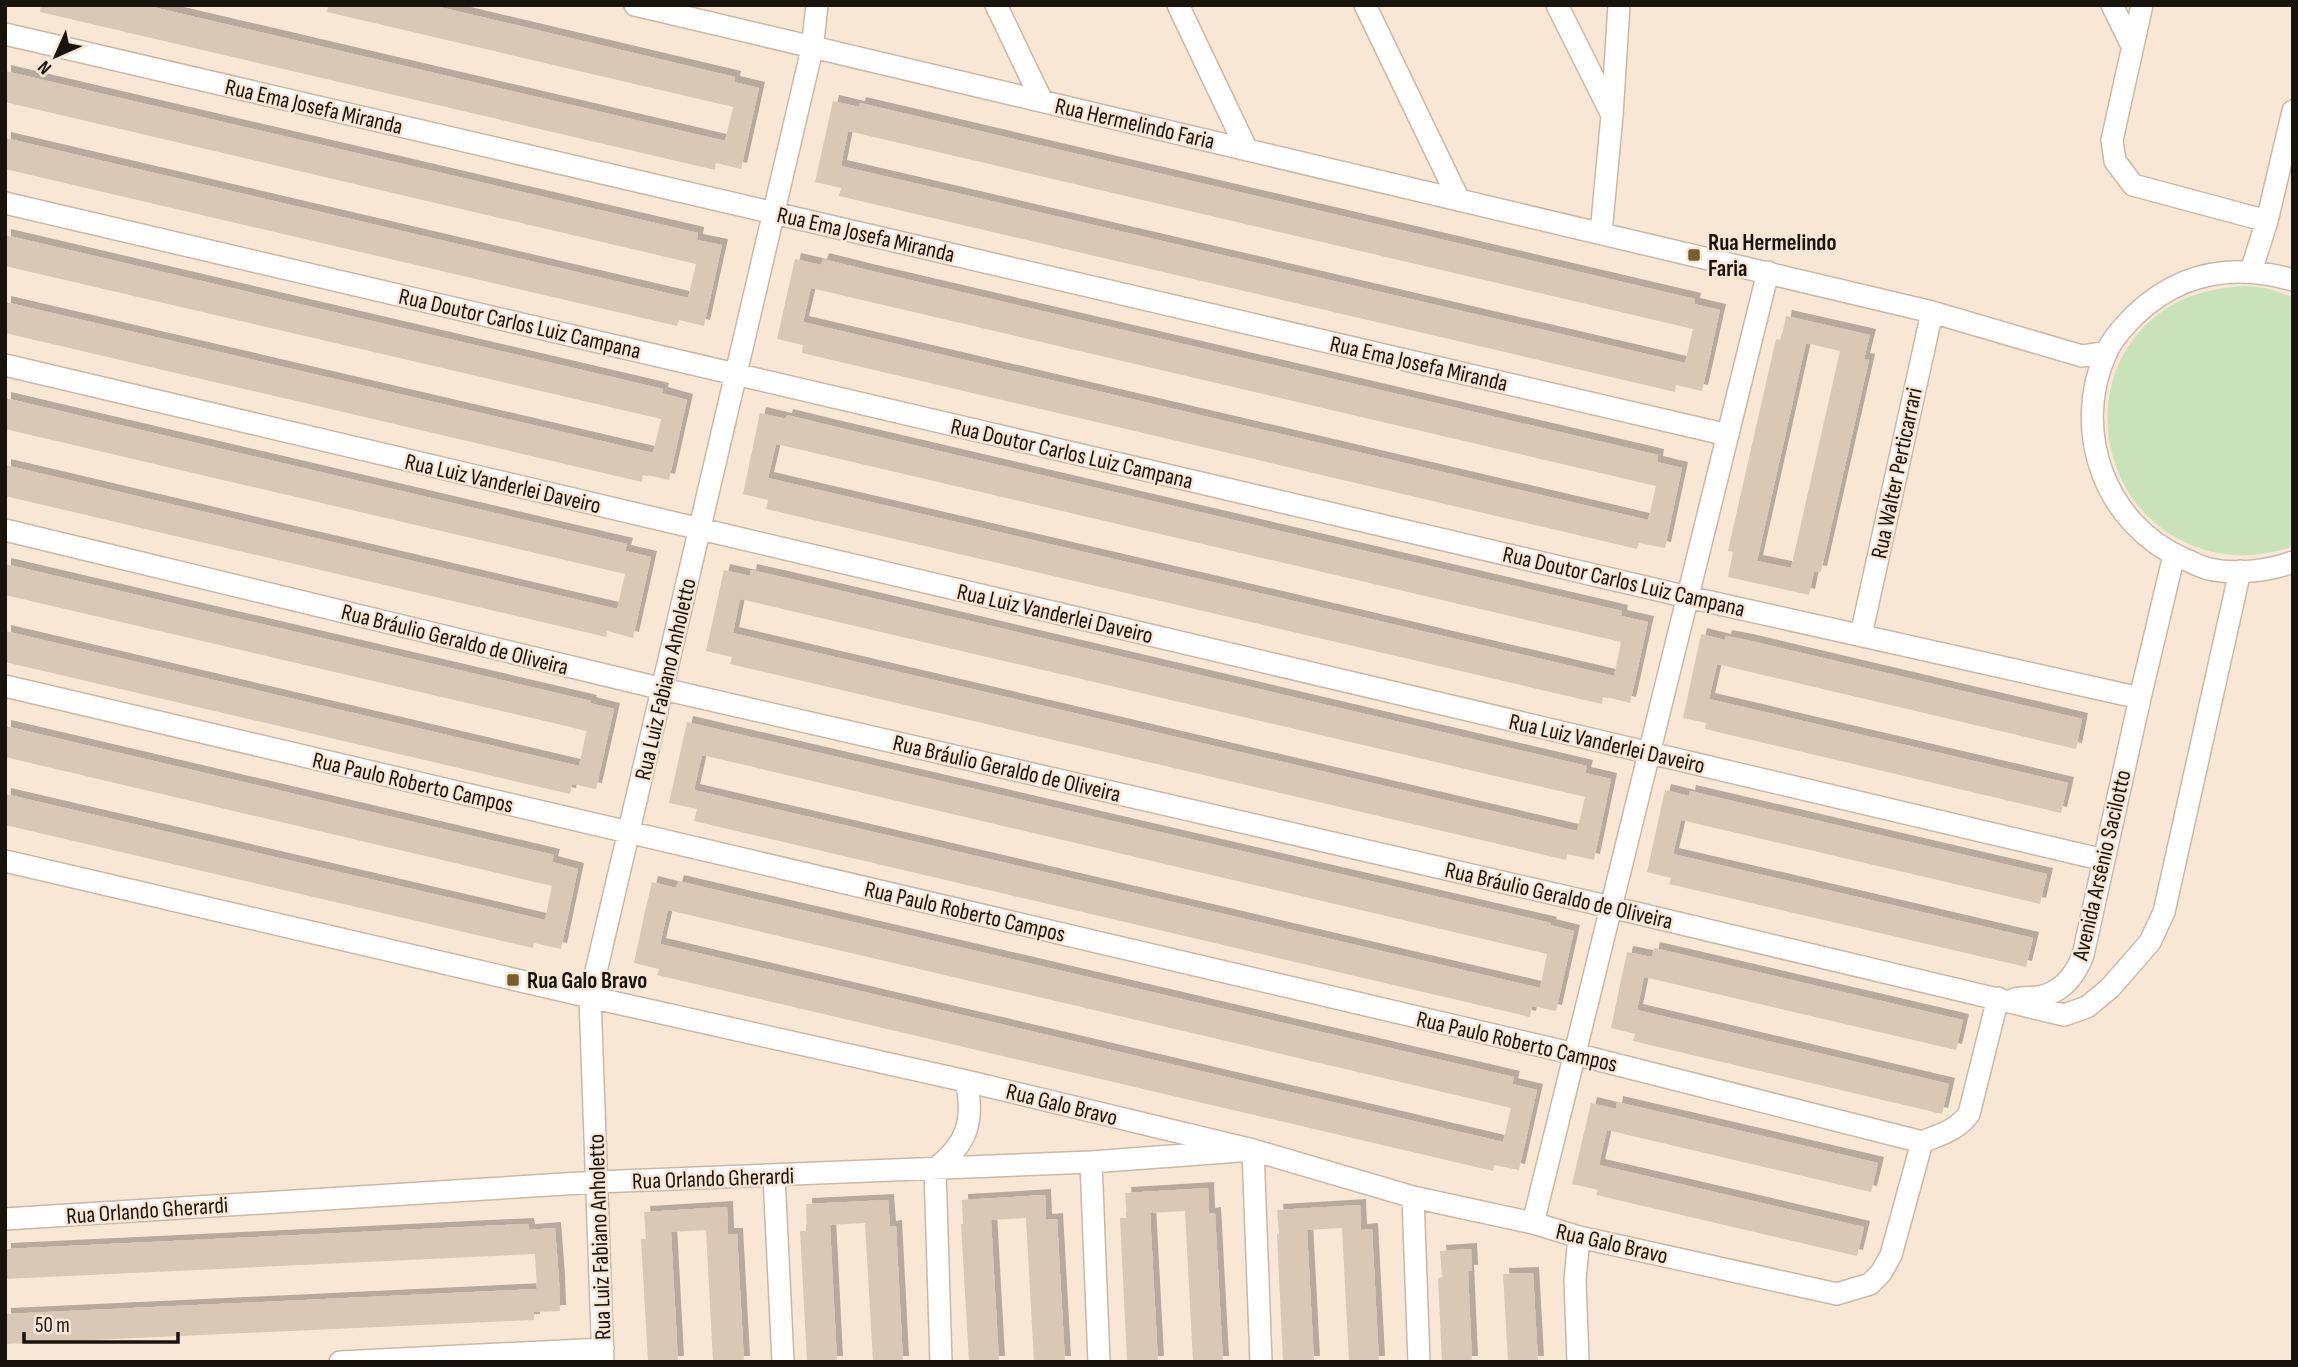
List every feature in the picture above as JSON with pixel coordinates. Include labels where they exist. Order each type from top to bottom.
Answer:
[{"type":"street","name":"Rua Hermelindo Faria","points":[[635,5],[812,49],[1768,272],[1932,312],[2082,356],[2107,352]]},
{"type":"street","name":"Rua Luiz Fabiano Anholetto","points":[[603,1355],[590,997],[812,49],[817,5]]},
{"type":"street","points":[[996,5],[1042,101]]},
{"type":"street","points":[[1178,5],[1247,150]]},
{"type":"street","points":[[1365,5],[1459,200]]},
{"type":"street","points":[[1557,5],[1612,115]]},
{"type":"street","points":[[1601,233],[1619,5]]},
{"type":"street","points":[[2112,5],[2133,46]]},
{"type":"street","points":[[2142,5],[2112,140],[2115,161],[2133,185],[2267,221]]},
{"type":"street","name":"Rua Ema Josefa Miranda","points":[[5,34],[1728,435]]},
{"type":"street","points":[[2251,271],[2267,221],[2293,111]]},
{"type":"street","name":"Rua Doutor Carlos Luiz Campana","points":[[5,203],[1688,597],[2140,698]]},
{"type":"street","points":[[2293,280],[2251,271],[2228,271],[2206,275],[2164,292],[2145,305],[2129,321],[2107,352],[2092,403],[2094,449],[2100,471],[2122,511],[2146,536],[2174,555],[2208,569],[2262,570],[2293,562]]},
{"type":"street","points":[[1533,1223],[1768,272]]},
{"type":"street","name":"Rua Walter Perticarrari","points":[[1861,635],[1932,312]]},
{"type":"street","name":"Rua Hermelindo Faria","points":[[2082,356],[2099,372]]},
{"type":"street","name":"Rua Luiz Vanderlei Daveiro","points":[[5,365],[2104,860]]},
{"type":"street","name":"Rua Bráulio Geraldo de Oliveira","points":[[5,530],[663,689],[2004,999]]},
{"type":"street","name":"Avenida Arsênio Sacilotto","points":[[2004,999],[2054,992],[2072,976],[2083,956],[2174,555]]},
{"type":"street","name":"Avenida Arsênio Sacilotto","points":[[2004,999],[2064,1015],[2087,1007],[2110,988],[2150,942],[2164,912],[2240,571]]},
{"type":"street","name":"Rua Paulo Roberto Campos","points":[[5,686],[1575,1054],[1923,1142]]},
{"type":"street","name":"Rua Galo Bravo","points":[[5,861],[966,1081],[1253,1150],[1413,1197],[1837,1294],[1870,1284],[1881,1273],[1891,1255],[1923,1142]]},
{"type":"street","points":[[2083,956],[2094,974],[2110,988]]},
{"type":"street","points":[[1923,1142],[1948,1133],[1960,1125],[1969,1114],[2004,999]]},
{"type":"street","points":[[941,1362],[935,1169],[951,1156],[963,1140],[969,1121],[970,1101],[966,1081]]},
{"type":"street","points":[[1253,1150],[1261,1362]]},
{"type":"street","name":"Rua Orlando Gherardi","points":[[5,1219],[597,1182],[1091,1162],[1253,1150]]},
{"type":"street","points":[[1091,1162],[1099,1362]]},
{"type":"street","points":[[774,1176],[783,1362]]},
{"type":"street","points":[[1413,1197],[1419,1362]]},
{"type":"street","points":[[1578,1362],[1575,1280],[1579,1237]]},
{"type":"street","points":[[340,1362],[603,1355]]},
{"type":"green space","points":[[2245,286],[2265,288],[2293,297],[2293,546],[2254,555],[2202,549],[2157,524],[2132,497],[2116,466],[2108,431],[2109,396],[2120,362],[2139,332],[2169,307],[2196,294]]},
{"type":"building","points":[[41,5],[144,5],[725,141],[733,107],[327,12],[328,5],[431,5],[735,77],[734,82],[759,88],[741,169],[716,163],[715,170],[40,12]]},
{"type":"building","points":[[5,71],[698,233],[697,240],[722,245],[704,326],[679,320],[677,326],[5,169],[5,138],[688,298],[696,264],[5,102]]},
{"type":"building","points":[[833,101],[859,107],[860,103],[1695,299],[1694,304],[1720,310],[1702,391],[1676,385],[1675,392],[839,196],[841,188],[815,182]],"holes":[[[848,131],[1693,329],[1685,363],[841,166]]]},
{"type":"building","points":[[5,235],[663,389],[662,393],[687,400],[669,480],[643,474],[642,482],[5,333],[5,302],[653,453],[661,419],[5,266]]},
{"type":"building","points":[[795,259],[821,265],[823,259],[1658,455],[1657,462],[1682,468],[1665,548],[1639,543],[1637,549],[802,353],[803,345],[777,339]],"holes":[[[811,288],[1656,486],[1648,520],[803,322]]]},
{"type":"building","points":[[1786,316],[1870,335],[1864,359],[1869,360],[1821,572],[1814,571],[1809,595],[1728,577],[1733,552],[1728,551],[1736,515],[1776,339],[1781,340]],"holes":[[[1806,343],[1840,351],[1791,568],[1757,561]]]},
{"type":"building","points":[[5,398],[627,544],[625,551],[651,557],[633,638],[607,631],[606,637],[5,496],[5,465],[617,609],[625,574],[5,429]]},
{"type":"building","points":[[760,413],[786,419],[787,415],[1622,611],[1621,616],[1648,622],[1630,703],[1603,696],[1602,704],[766,509],[768,500],[743,494]],"holes":[[[776,444],[1621,642],[1614,676],[768,478]]]},
{"type":"building","points":[[5,564],[591,701],[590,703],[614,709],[596,789],[572,784],[570,794],[5,662],[5,631],[579,766],[586,733],[566,726],[5,595]]},
{"type":"building","points":[[724,570],[750,576],[751,570],[1587,766],[1585,773],[1611,779],[1594,860],[1567,854],[1566,860],[730,664],[732,657],[706,651]],"holes":[[[740,599],[1585,797],[1577,831],[733,633]]]},
{"type":"building","points":[[1701,634],[1725,640],[1726,636],[1747,640],[2082,719],[2076,749],[1717,664],[1709,699],[2068,783],[2061,813],[1705,729],[1706,723],[1683,718]]},
{"type":"building","points":[[687,722],[1551,923],[1550,925],[1574,931],[1556,1011],[1532,1006],[1530,1017],[694,821],[697,809],[669,803]],"holes":[[[702,755],[1547,954],[1540,988],[694,790]]]},
{"type":"building","points":[[5,726],[554,855],[552,862],[578,869],[561,949],[534,943],[533,948],[5,825],[5,794],[545,920],[552,886],[5,757]]},
{"type":"building","points":[[1665,790],[1689,796],[1690,791],[2047,874],[2040,904],[1681,820],[1673,854],[2033,938],[2026,967],[1669,884],[1671,878],[1647,872]]},
{"type":"building","points":[[678,881],[1514,1077],[1512,1084],[1537,1090],[1519,1170],[1494,1165],[1493,1171],[657,975],[659,969],[634,963],[645,911],[652,882],[676,888]],"holes":[[[668,910],[1511,1108],[1503,1142],[660,944]]]},
{"type":"building","points":[[1654,948],[1963,1020],[1956,1050],[1644,977],[1637,1010],[1949,1084],[1942,1114],[1633,1041],[1635,1034],[1611,1028],[1627,952],[1652,957]]},
{"type":"building","points":[[1617,1102],[1878,1163],[1871,1192],[1607,1130],[1599,1165],[1864,1227],[1857,1256],[1596,1195],[1598,1190],[1572,1184],[1591,1103],[1616,1109]]},
{"type":"building","points":[[1208,1188],[1209,1214],[1215,1213],[1223,1362],[1193,1362],[1185,1211],[1150,1213],[1158,1362],[1127,1362],[1120,1218],[1127,1218],[1125,1193]]},
{"type":"building","points":[[1045,1195],[1046,1220],[1057,1219],[1065,1362],[1034,1362],[1026,1218],[991,1220],[999,1362],[969,1362],[962,1200]]},
{"type":"building","points":[[888,1200],[890,1227],[896,1226],[903,1362],[873,1362],[865,1223],[830,1225],[837,1362],[807,1362],[800,1231],[807,1231],[806,1204]]},
{"type":"building","points":[[1360,1205],[1361,1230],[1372,1229],[1379,1362],[1349,1362],[1342,1228],[1307,1230],[1314,1362],[1283,1362],[1277,1210]]},
{"type":"building","points":[[727,1207],[728,1234],[737,1234],[744,1362],[713,1362],[706,1230],[671,1232],[678,1362],[648,1362],[641,1239],[646,1239],[644,1212]]},
{"type":"building","points":[[528,1224],[529,1230],[555,1228],[559,1281],[560,1311],[534,1312],[534,1320],[5,1344],[5,1314],[537,1289],[535,1254],[5,1279],[5,1249]]},
{"type":"building","points":[[1471,1249],[1472,1271],[1468,1271],[1472,1362],[1442,1362],[1438,1278],[1442,1277],[1440,1251]]},
{"type":"building","points":[[1533,1273],[1538,1362],[1508,1362],[1503,1274]]},
{"type":"place","name":"Rua Hermelindo Faria","points":[[1694,255]]},
{"type":"place","name":"Rua Galo Bravo","points":[[513,980]]}]
